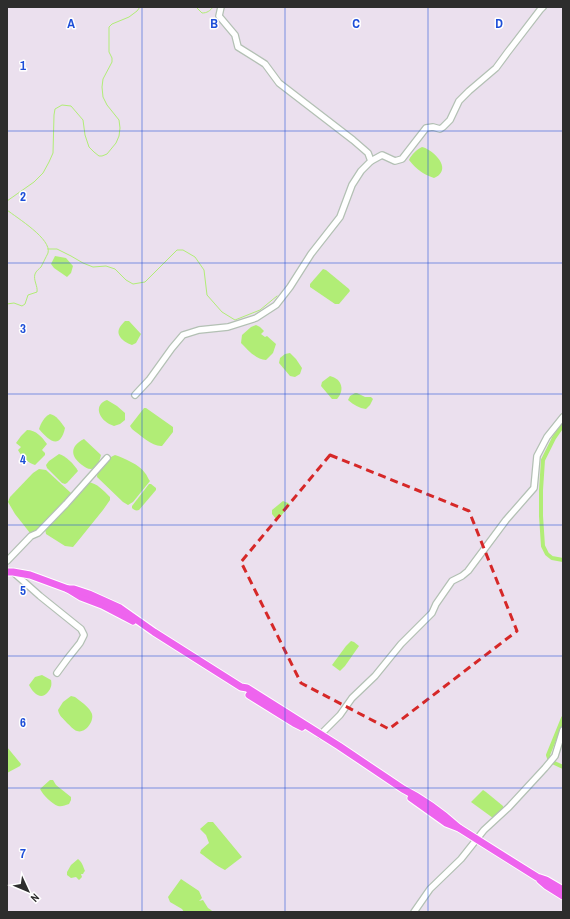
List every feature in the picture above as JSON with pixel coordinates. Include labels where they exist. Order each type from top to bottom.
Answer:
[{"type":"main road","points":[[10,572],[30,575],[68,589],[74,589],[102,600],[127,613],[141,624],[241,687],[252,697],[294,723],[312,730],[339,746],[421,800],[459,828],[537,877],[547,886],[563,896]]},
{"type":"main road","points":[[537,877],[546,880],[563,890]]},
{"type":"street","points":[[221,7],[219,16],[235,34],[238,47],[264,64],[279,83],[353,140],[368,153],[371,161]]},
{"type":"street","points":[[135,395],[149,380],[183,335],[199,330],[228,327],[256,318],[276,305],[290,287],[311,254],[340,216],[352,186],[361,172],[371,161],[382,156],[396,161],[402,159],[426,128],[433,127],[440,129],[443,127],[450,120],[459,101],[496,68],[543,7]]},
{"type":"street","points":[[320,735],[340,715],[352,698],[375,676],[401,644],[432,613],[436,604],[452,580],[462,576],[468,571],[506,520],[534,488],[537,456],[547,437],[563,417]]},
{"type":"street","points":[[7,561],[31,536],[38,533],[107,458]]},
{"type":"street","points":[[10,572],[81,630],[84,635],[80,643],[57,672]]},
{"type":"street","points":[[414,912],[430,889],[461,859],[484,830],[509,807],[555,756],[563,730]]},
{"type":"highlighted area","points":[[330,455],[469,511],[517,631],[389,729],[301,683],[241,562]]},
{"type":"shaded area","points":[[422,147],[434,154],[441,162],[442,171],[434,178],[420,171],[409,160],[414,152]]},
{"type":"shaded area","points":[[55,256],[66,258],[73,266],[71,273],[67,277],[54,268],[51,264]]},
{"type":"shaded area","points":[[323,269],[350,291],[339,304],[335,304],[310,287],[310,284]]},
{"type":"shaded area","points":[[125,321],[129,321],[141,334],[136,343],[132,345],[124,341],[118,332],[119,328]]},
{"type":"shaded area","points":[[256,325],[264,331],[261,334],[265,337],[267,336],[276,344],[273,353],[266,360],[255,356],[241,343],[242,335],[251,327]]},
{"type":"shaded area","points":[[290,353],[302,368],[300,374],[295,377],[290,376],[279,363],[280,358],[285,354]]},
{"type":"shaded area","points":[[330,376],[334,377],[340,382],[341,385],[341,392],[337,399],[332,399],[321,386],[322,382]]},
{"type":"shaded area","points":[[355,393],[365,397],[371,397],[373,399],[366,409],[357,406],[348,400],[350,396]]},
{"type":"shaded area","points":[[107,400],[125,413],[125,420],[120,424],[114,426],[106,422],[100,415],[99,407]]},
{"type":"shaded area","points":[[144,408],[173,427],[173,432],[162,446],[155,445],[147,440],[130,426]]},
{"type":"shaded area","points":[[50,414],[56,417],[65,428],[63,435],[57,441],[50,440],[39,429],[43,420]]},
{"type":"shaded area","points":[[27,430],[41,436],[47,444],[42,450],[45,455],[35,465],[23,457],[18,450],[21,447],[16,443]]},
{"type":"shaded area","points":[[84,439],[101,455],[98,464],[93,469],[86,468],[78,462],[74,455],[74,448]]},
{"type":"shaded area","points":[[59,454],[70,461],[78,471],[65,484],[62,483],[47,468],[46,465]]},
{"type":"shaded area","points":[[115,455],[139,467],[143,470],[150,481],[133,502],[128,505],[97,477],[97,474],[103,464]]},
{"type":"shaded area","points":[[39,469],[46,470],[71,493],[70,498],[36,533],[30,533],[15,514],[8,502],[10,497],[33,473]]},
{"type":"shaded area","points":[[88,482],[100,488],[110,497],[110,500],[73,547],[65,546],[46,534],[45,529]]},
{"type":"shaded area","points":[[149,484],[156,488],[156,490],[139,510],[134,510],[132,506]]},
{"type":"shaded area","points":[[283,501],[290,505],[280,517],[276,519],[272,514],[272,510]]},
{"type":"shaded area","points":[[351,641],[359,646],[340,671],[332,665]]},
{"type":"shaded area","points":[[42,675],[51,680],[51,688],[45,695],[40,696],[33,691],[29,685],[35,677]]},
{"type":"shaded area","points":[[71,696],[75,697],[86,706],[92,715],[91,722],[84,730],[77,731],[73,729],[61,717],[58,710],[63,702]]},
{"type":"shaded area","points":[[7,747],[21,764],[7,773]]},
{"type":"shaded area","points":[[50,780],[53,780],[56,785],[71,797],[69,804],[58,806],[43,794],[40,789]]},
{"type":"shaded area","points":[[483,790],[503,806],[503,809],[493,818],[471,802]]},
{"type":"shaded area","points":[[208,822],[213,822],[242,857],[225,870],[200,853],[201,850],[209,843],[206,835],[200,829]]},
{"type":"shaded area","points":[[78,859],[85,871],[81,874],[82,877],[79,880],[76,877],[71,878],[67,875],[71,865]]},
{"type":"shaded area","points":[[181,879],[199,891],[202,898],[199,901],[203,900],[208,908],[213,912],[184,912],[182,909],[170,902],[168,897]]},
{"type":"waterway","points":[[7,201],[34,182],[43,173],[53,153],[55,109],[62,105],[71,106],[83,120],[85,135],[89,147],[99,156],[107,154],[116,143],[119,136],[119,120],[107,105],[103,97],[102,87],[103,79],[112,62],[109,52],[109,27],[112,24],[129,17],[140,7]]},
{"type":"waterway","points":[[196,7],[202,13],[208,12],[213,7]]},
{"type":"waterway","points":[[7,210],[33,229],[48,247],[48,253],[41,267],[35,274],[37,292],[28,295],[25,304],[22,306],[14,303],[7,304]]},
{"type":"waterway","points":[[48,249],[57,249],[93,267],[106,266],[115,269],[126,280],[133,284],[145,282],[177,250],[183,250],[195,257],[204,270],[207,295],[222,312],[235,320],[260,310],[277,296]]},
{"type":"waterway","points":[[563,425],[554,438],[543,460],[541,490],[543,546],[547,554],[552,558],[563,560]]},
{"type":"waterway","points":[[563,718],[548,755],[550,761],[563,767]]}]
